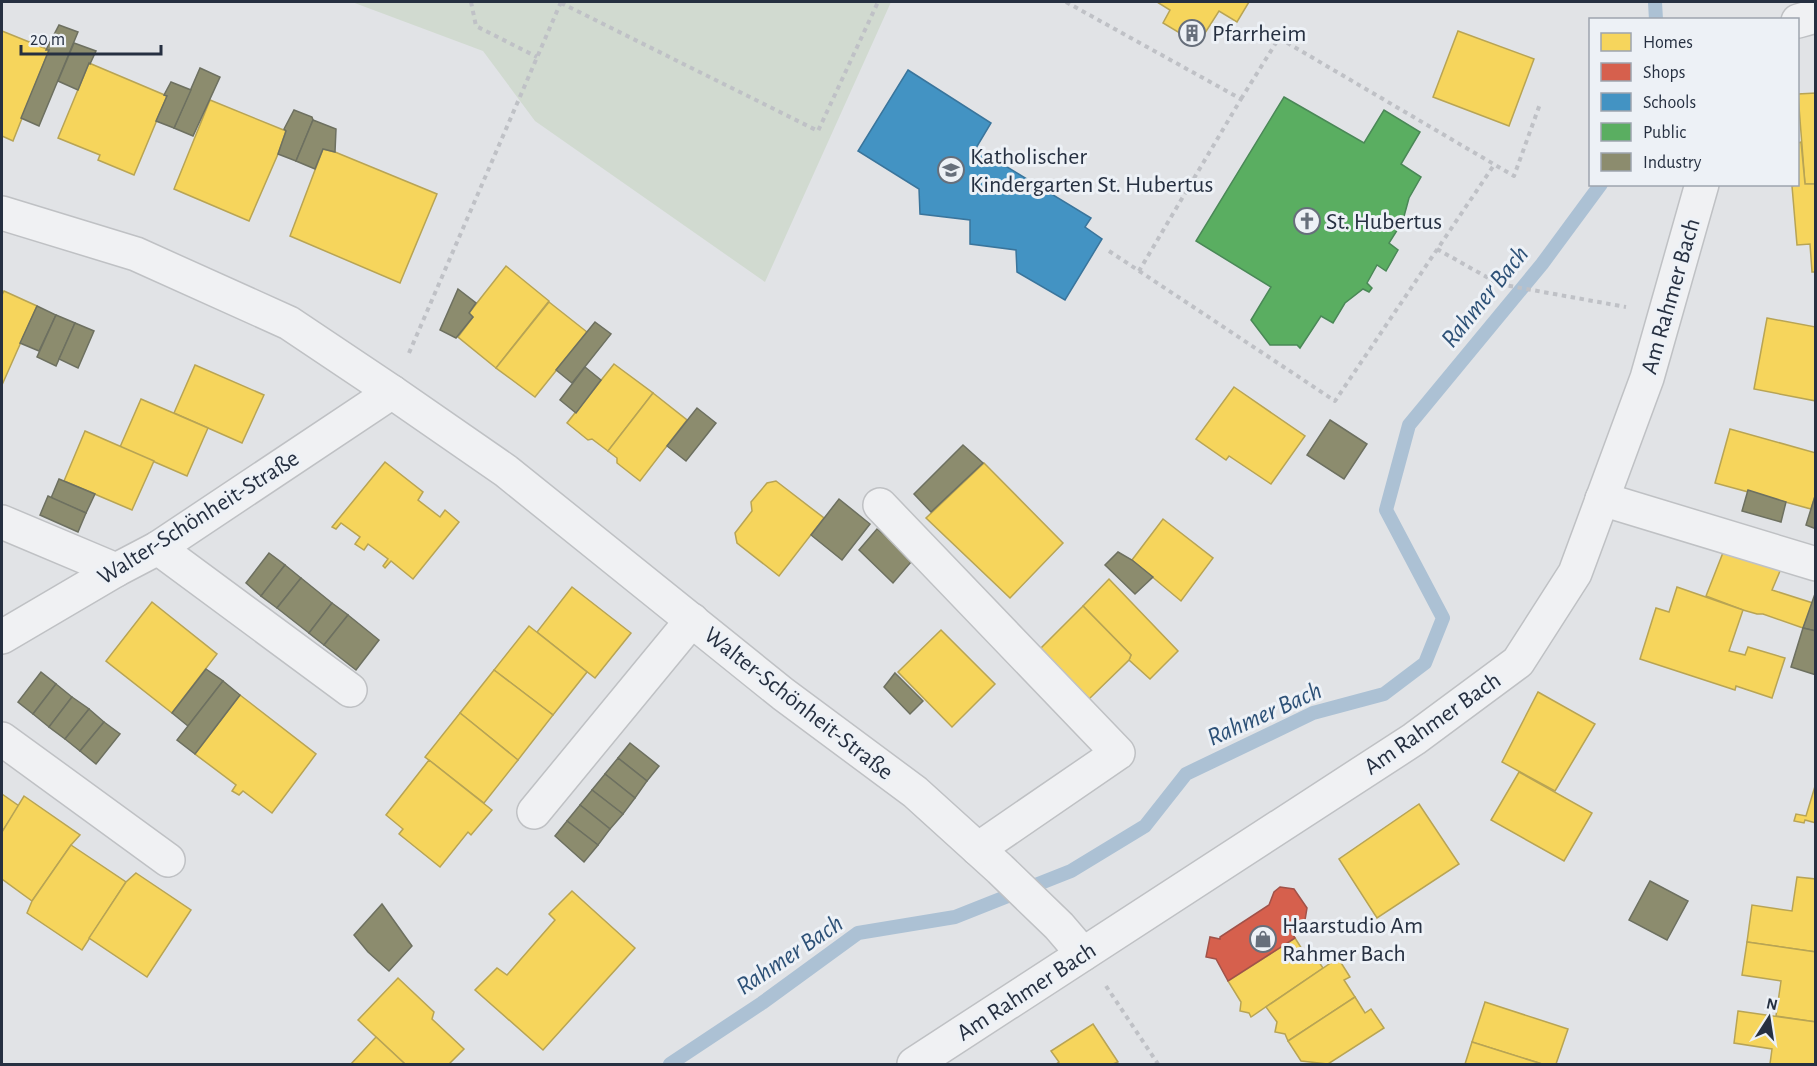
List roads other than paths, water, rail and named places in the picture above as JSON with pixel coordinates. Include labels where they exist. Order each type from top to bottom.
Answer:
[{"type":"street","points":[[1799,20],[1815,16]]},
{"type":"street","name":"Am Rahmer Bach","points":[[914,1065],[1414,739],[1518,662],[1575,573],[1647,378],[1701,186]]},
{"type":"street","name":"Walter-Schönheit-Straße","points":[[2,213],[136,254],[289,323],[506,471],[783,694],[915,792],[1059,926],[1083,954]]},
{"type":"street","name":"Walter-Schönheit-Straße","points":[[2,637],[158,548],[392,393]]},
{"type":"street","points":[[1602,499],[1815,564]]},
{"type":"street","points":[[880,505],[1118,753],[989,859]]},
{"type":"street","points":[[2,522],[116,570]]},
{"type":"street","points":[[158,548],[350,690]]},
{"type":"street","points":[[534,812],[692,620]]},
{"type":"street","points":[[2,739],[168,860]]},
{"type":"waterway","name":"Rahmer Bach","points":[[1655,2],[1656,18]]},
{"type":"waterway","name":"Rahmer Bach","points":[[670,1064],[762,1003],[858,933],[955,917],[1071,871],[1145,826],[1186,774],[1313,713],[1384,694],[1425,663],[1443,618],[1386,510],[1409,425],[1542,264],[1600,186]]},
{"type":"place","name":"Pfarrheim","points":[[1192,33]]},
{"type":"place","name":"Katholischer Kindergarten St. Hubertus","points":[[951,170]]},
{"type":"place","name":"St. Hubertus","points":[[1307,221]]},
{"type":"place","name":"Haarstudio Am Rahmer Bach","points":[[1263,939]]}]
